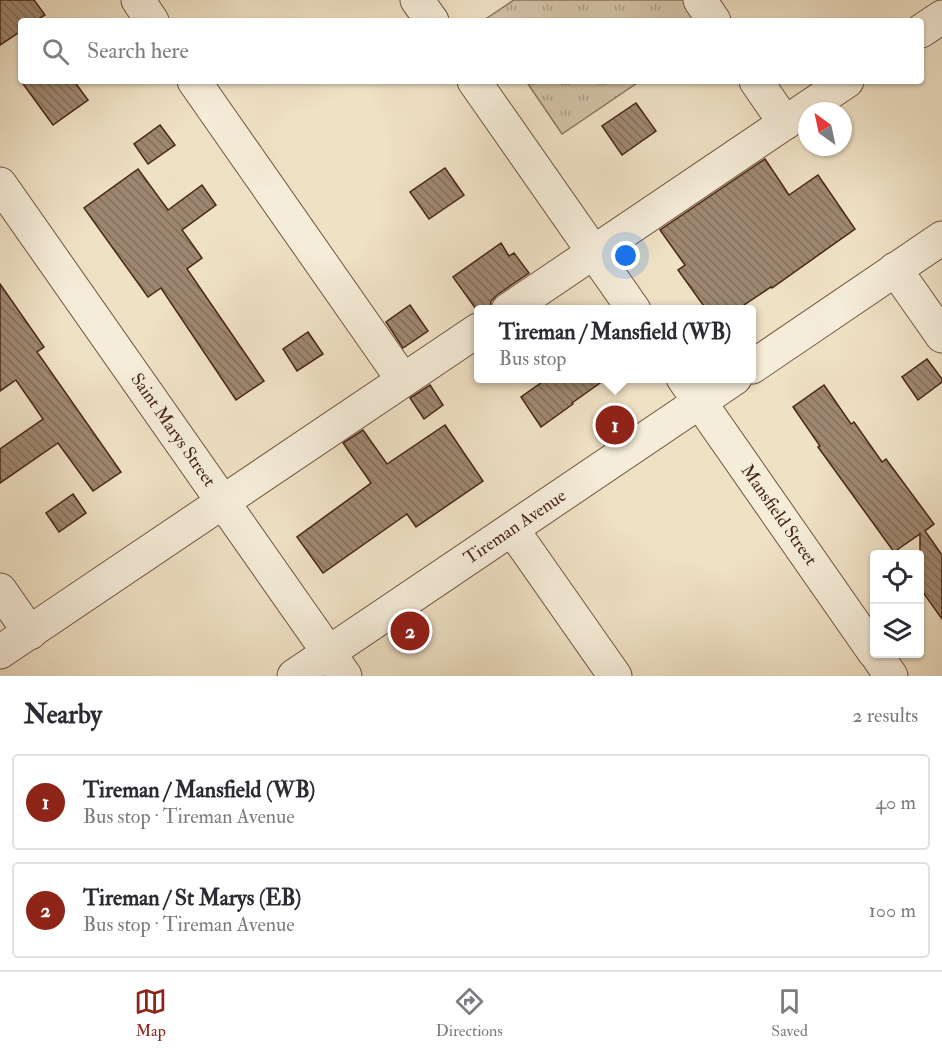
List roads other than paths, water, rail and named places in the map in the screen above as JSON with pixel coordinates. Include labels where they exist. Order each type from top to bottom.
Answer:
[{"type":"street","points":[[138,0],[150,18]]},
{"type":"street","points":[[417,0],[430,18]]},
{"type":"street","points":[[700,0],[712,18]]},
{"type":"street","points":[[924,29],[942,17]]},
{"type":"street","points":[[196,84],[403,380]]},
{"type":"street","points":[[476,84],[631,305]]},
{"type":"street","points":[[758,84],[785,123]]},
{"type":"street","points":[[514,305],[843,84]]},
{"type":"street","name":"Saint Marys Street","points":[[0,184],[337,664]]},
{"type":"street","points":[[756,364],[942,238]]},
{"type":"street","points":[[896,269],[942,336]]},
{"type":"street","points":[[0,652],[474,333]]},
{"type":"street","name":"Tireman Avenue","points":[[294,676],[337,664],[691,390],[717,383]]},
{"type":"street","name":"Mansfield Street","points":[[691,390],[870,646]]},
{"type":"street","points":[[512,529],[615,676]]},
{"type":"street","points":[[0,590],[30,633]]},
{"type":"street","name":"Mansfield Street","points":[[878,658],[891,676]]},
{"type":"place","name":"Tireman / Mansfield (WB)","points":[[615,425]]},
{"type":"place","name":"Tireman / St Marys (EB)","points":[[410,631]]}]
